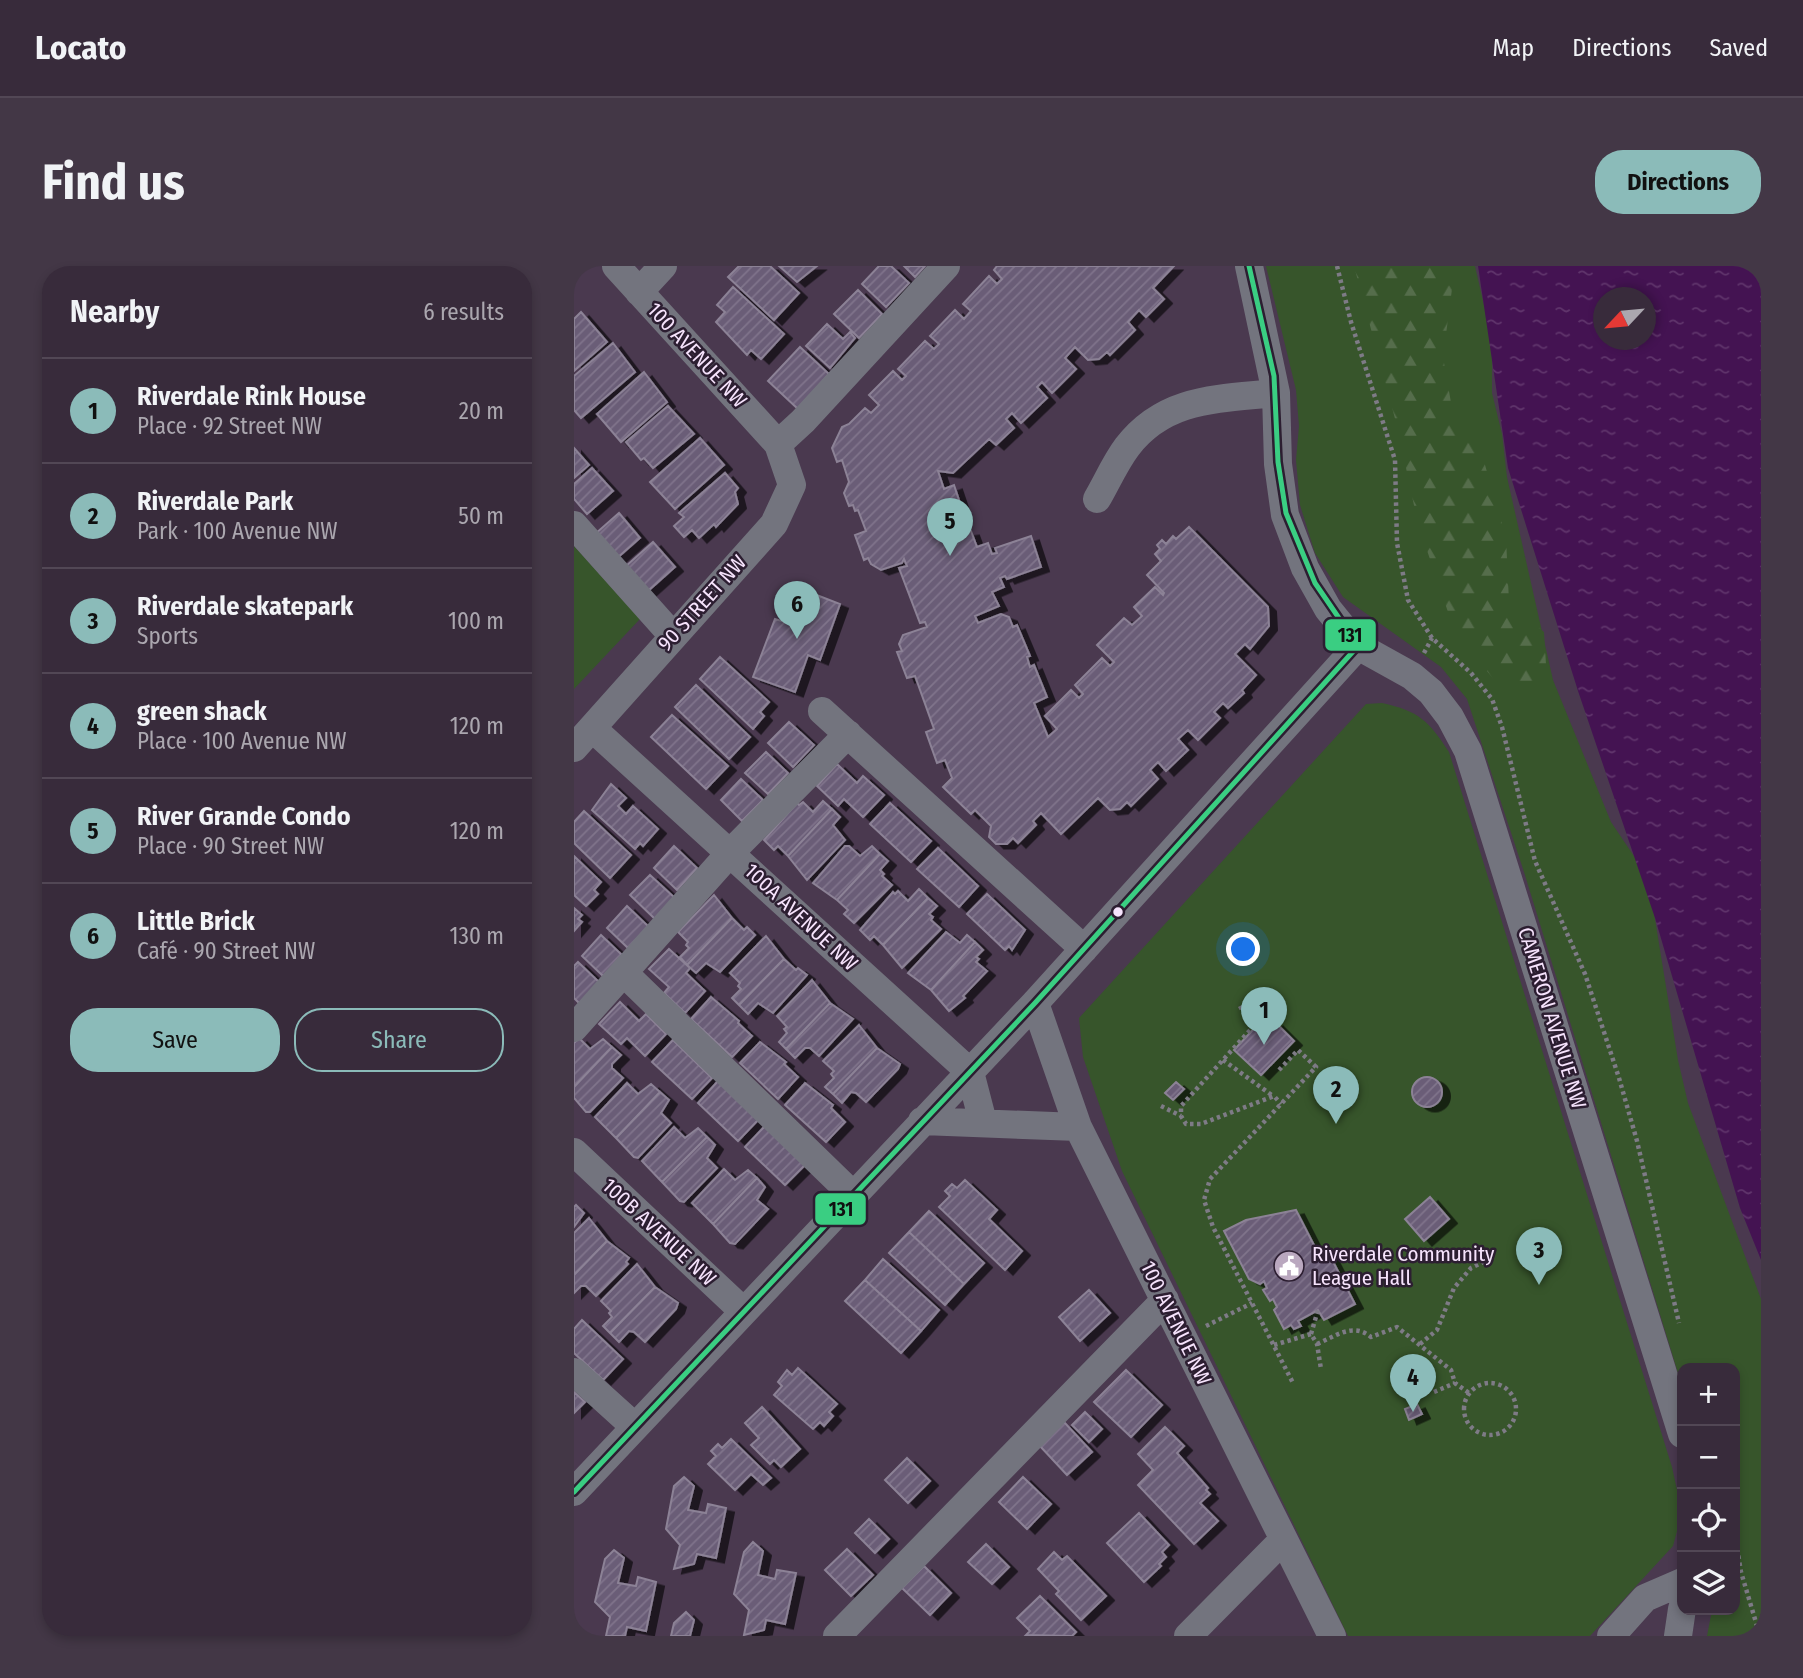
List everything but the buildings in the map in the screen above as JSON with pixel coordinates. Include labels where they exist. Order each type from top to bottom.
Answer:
[{"type":"street","name":"100 AVENUE NW","points":[[616,266],[778,444]]},
{"type":"street","points":[[639,292],[663,266]]},
{"type":"street","points":[[778,444],[803,421],[946,266]]},
{"type":"street","points":[[574,1492],[1035,1003],[1358,646],[1328,609],[1285,515],[1278,464],[1276,394],[1249,266]]},
{"type":"street","points":[[1097,499],[1127,447],[1160,415],[1195,402],[1276,394]]},
{"type":"street","name":"90 STREET NW","points":[[583,738],[774,524],[792,485],[778,444]]},
{"type":"street","points":[[574,525],[673,636]]},
{"type":"street","name":"CAMERON AVENUE NW","points":[[1358,646],[1412,676],[1431,692],[1450,717],[1468,751],[1679,1426]]},
{"type":"street","points":[[822,711],[1084,950]]},
{"type":"street","points":[[574,1028],[625,974],[730,853],[848,734]]},
{"type":"street","name":"100A AVENUE NW","points":[[583,738],[730,853],[970,1072]]},
{"type":"street","points":[[625,974],[853,1195]]},
{"type":"street","name":"100 AVENUE NW","points":[[1035,1003],[1077,1127],[1332,1636]]},
{"type":"street","points":[[970,1072],[983,1122]]},
{"type":"street","points":[[922,1121],[1077,1127]]},
{"type":"street","name":"100B AVENUE NW","points":[[574,1152],[743,1311]]},
{"type":"street","points":[[837,1636],[1165,1300]]},
{"type":"street","points":[[574,1372],[635,1427]]},
{"type":"street","points":[[1188,1636],[1283,1540]]},
{"type":"street","points":[[1611,1636],[1645,1598],[1677,1585]]},
{"type":"street","points":[[1678,1636],[1681,1615]]},
{"type":"path","points":[[1181,1116],[1181,1105],[1252,1028],[1240,1006]]},
{"type":"path","points":[[1279,1070],[1298,1049],[1316,1067],[1210,1179],[1205,1190],[1210,1220],[1293,1383]]},
{"type":"path","points":[[1223,1060],[1274,1096],[1281,1104]]},
{"type":"path","points":[[1161,1106],[1181,1116],[1186,1124],[1202,1124],[1274,1096]]},
{"type":"path","points":[[1420,1344],[1437,1329],[1454,1288],[1471,1268],[1494,1257]]},
{"type":"path","points":[[1205,1327],[1252,1303]]},
{"type":"path","points":[[1318,1310],[1311,1334],[1317,1344],[1321,1369]]},
{"type":"path","points":[[1317,1344],[1354,1328],[1371,1337],[1397,1327],[1420,1344],[1433,1359],[1451,1370],[1455,1384],[1469,1393]]},
{"type":"path","points":[[1274,1345],[1311,1334]]},
{"type":"path","points":[[1484,1383],[1502,1385],[1509,1391],[1516,1407],[1509,1427],[1488,1435],[1473,1430],[1464,1416],[1465,1400],[1469,1393],[1484,1383]]},
{"type":"path","points":[[1434,1392],[1455,1384]]},
{"type":"path","points":[[1738,1552],[1760,1636]]},
{"type":"green space","points":[[1266,266],[1475,266],[1492,340],[1492,393],[1502,434],[1507,477],[1553,680],[1611,822],[1640,865],[1654,913],[1678,1060],[1688,1103],[1761,1299],[1761,1636],[1707,1636],[1711,1615],[1740,1615],[1740,1363],[1677,1363],[1677,1370],[1524,872],[1467,699],[1441,667],[1343,597],[1315,553],[1300,505],[1296,460],[1299,426],[1296,390]]},
{"type":"green space","points":[[1354,266],[1436,266],[1452,289],[1443,357],[1453,414],[1483,458],[1506,538],[1509,602],[1544,632],[1547,681],[1500,687],[1474,655],[1448,612],[1418,524],[1397,426]]},
{"type":"green space","points":[[574,546],[640,619],[574,689]]},
{"type":"green space","points":[[1382,703],[1414,714],[1429,725],[1449,752],[1672,1467],[1677,1490],[1677,1531],[1673,1546],[1590,1636],[1348,1636],[1122,1171],[1083,1057],[1079,1018],[1366,704]]},
{"type":"water","points":[[1478,266],[1761,266],[1761,1260],[1740,1208],[1655,918],[1578,691],[1508,468]]},
{"type":"transit line","name":"131","points":[[574,1492],[1035,1003],[1358,646],[1315,583],[1286,513],[1278,462],[1274,376],[1249,266]]},
{"type":"place","name":"River Grande Condo","points":[[950,556]]},
{"type":"place","name":"Little Brick","points":[[797,639]]},
{"type":"place","name":"Riverdale Rink House","points":[[1264,1045]]},
{"type":"place","name":"Riverdale Park","points":[[1336,1124]]},
{"type":"place","name":"Riverdale Community League Hall","points":[[1289,1266]]},
{"type":"place","name":"Riverdale skatepark","points":[[1539,1285]]},
{"type":"place","name":"green shack","points":[[1413,1412]]}]
